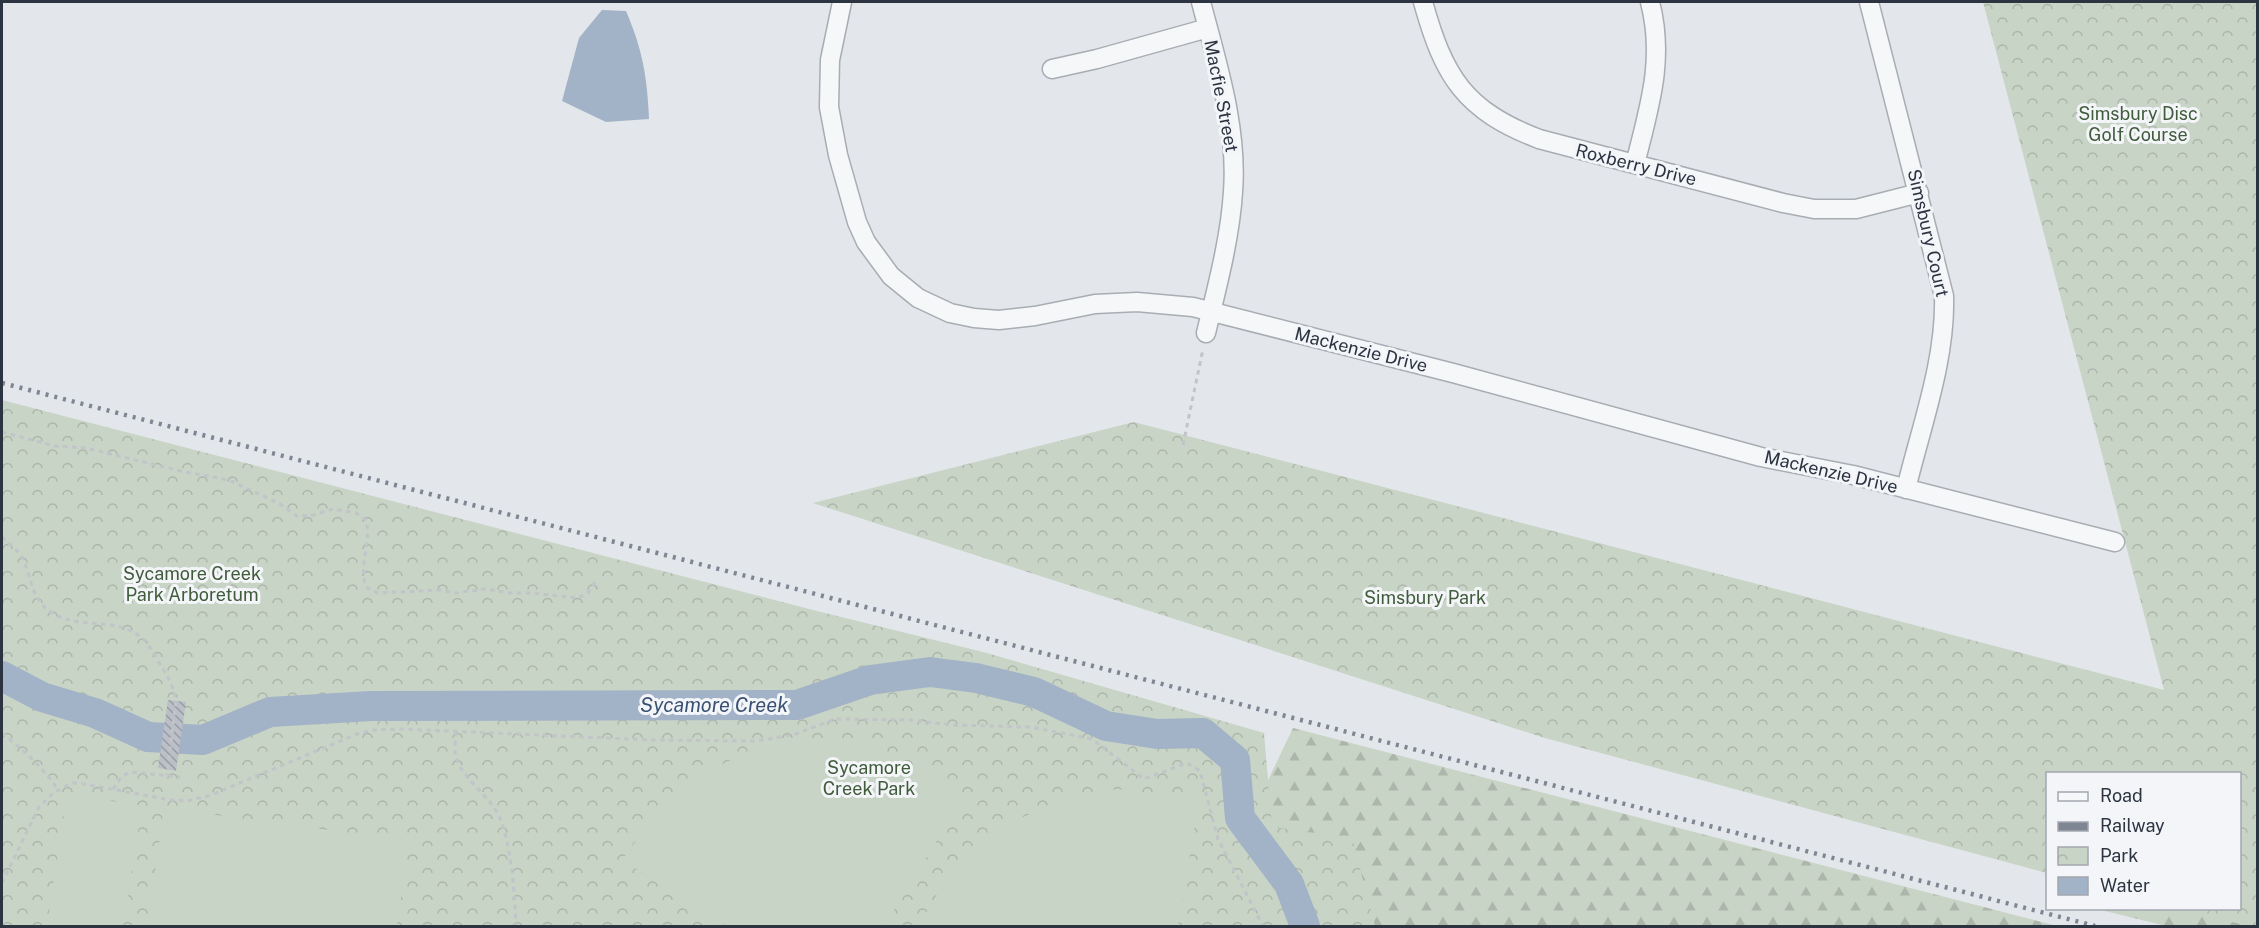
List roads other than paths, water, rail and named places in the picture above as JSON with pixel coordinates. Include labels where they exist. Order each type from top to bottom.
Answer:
[{"type":"street","name":"Mackenzie Drive","points":[[842,2],[834,36],[828,84],[829,107],[838,155],[857,222],[866,242],[891,276],[908,290],[950,313],[999,320],[1035,316],[1095,304],[1137,302],[1168,304],[1211,312],[1453,373],[1761,457],[1853,476],[2115,542]]},
{"type":"street","name":"Macfie Street","points":[[1201,2],[1229,120],[1233,180],[1227,239],[1206,333]]},
{"type":"street","name":"Roxberry Drive","points":[[1423,2],[1430,28],[1448,72],[1464,92],[1482,109],[1502,122],[1539,139],[1783,203],[1814,209],[1856,209],[1919,193]]},
{"type":"street","points":[[1635,164],[1656,71],[1657,40],[1650,2]]},
{"type":"street","name":"Simsbury Court","points":[[1869,2],[1944,296],[1945,323],[1941,350],[1906,489]]},
{"type":"street","points":[[1052,69],[1208,28]]},
{"type":"water","points":[[602,10],[626,11],[643,64],[649,119],[606,122],[562,101],[579,38]]},
{"type":"waterway","name":"Sycamore Creek","points":[[2,676],[42,697],[95,713],[148,737],[203,740],[270,712],[371,706],[797,705],[870,680],[930,672],[976,678],[1034,692],[1106,726],[1157,734],[1203,733],[1235,760],[1240,818],[1289,884],[1305,926]]},
{"type":"railway","points":[[2,383],[2095,926]]},
{"type":"park label","name":"Simsbury Disc Golf Course","points":[[2138,124]]},
{"type":"park label","name":"Sycamore Creek Park Arboretum","points":[[192,584]]},
{"type":"park label","name":"Simsbury Park","points":[[1425,598]]},
{"type":"park label","name":"Sycamore Creek Park","points":[[869,778]]}]
